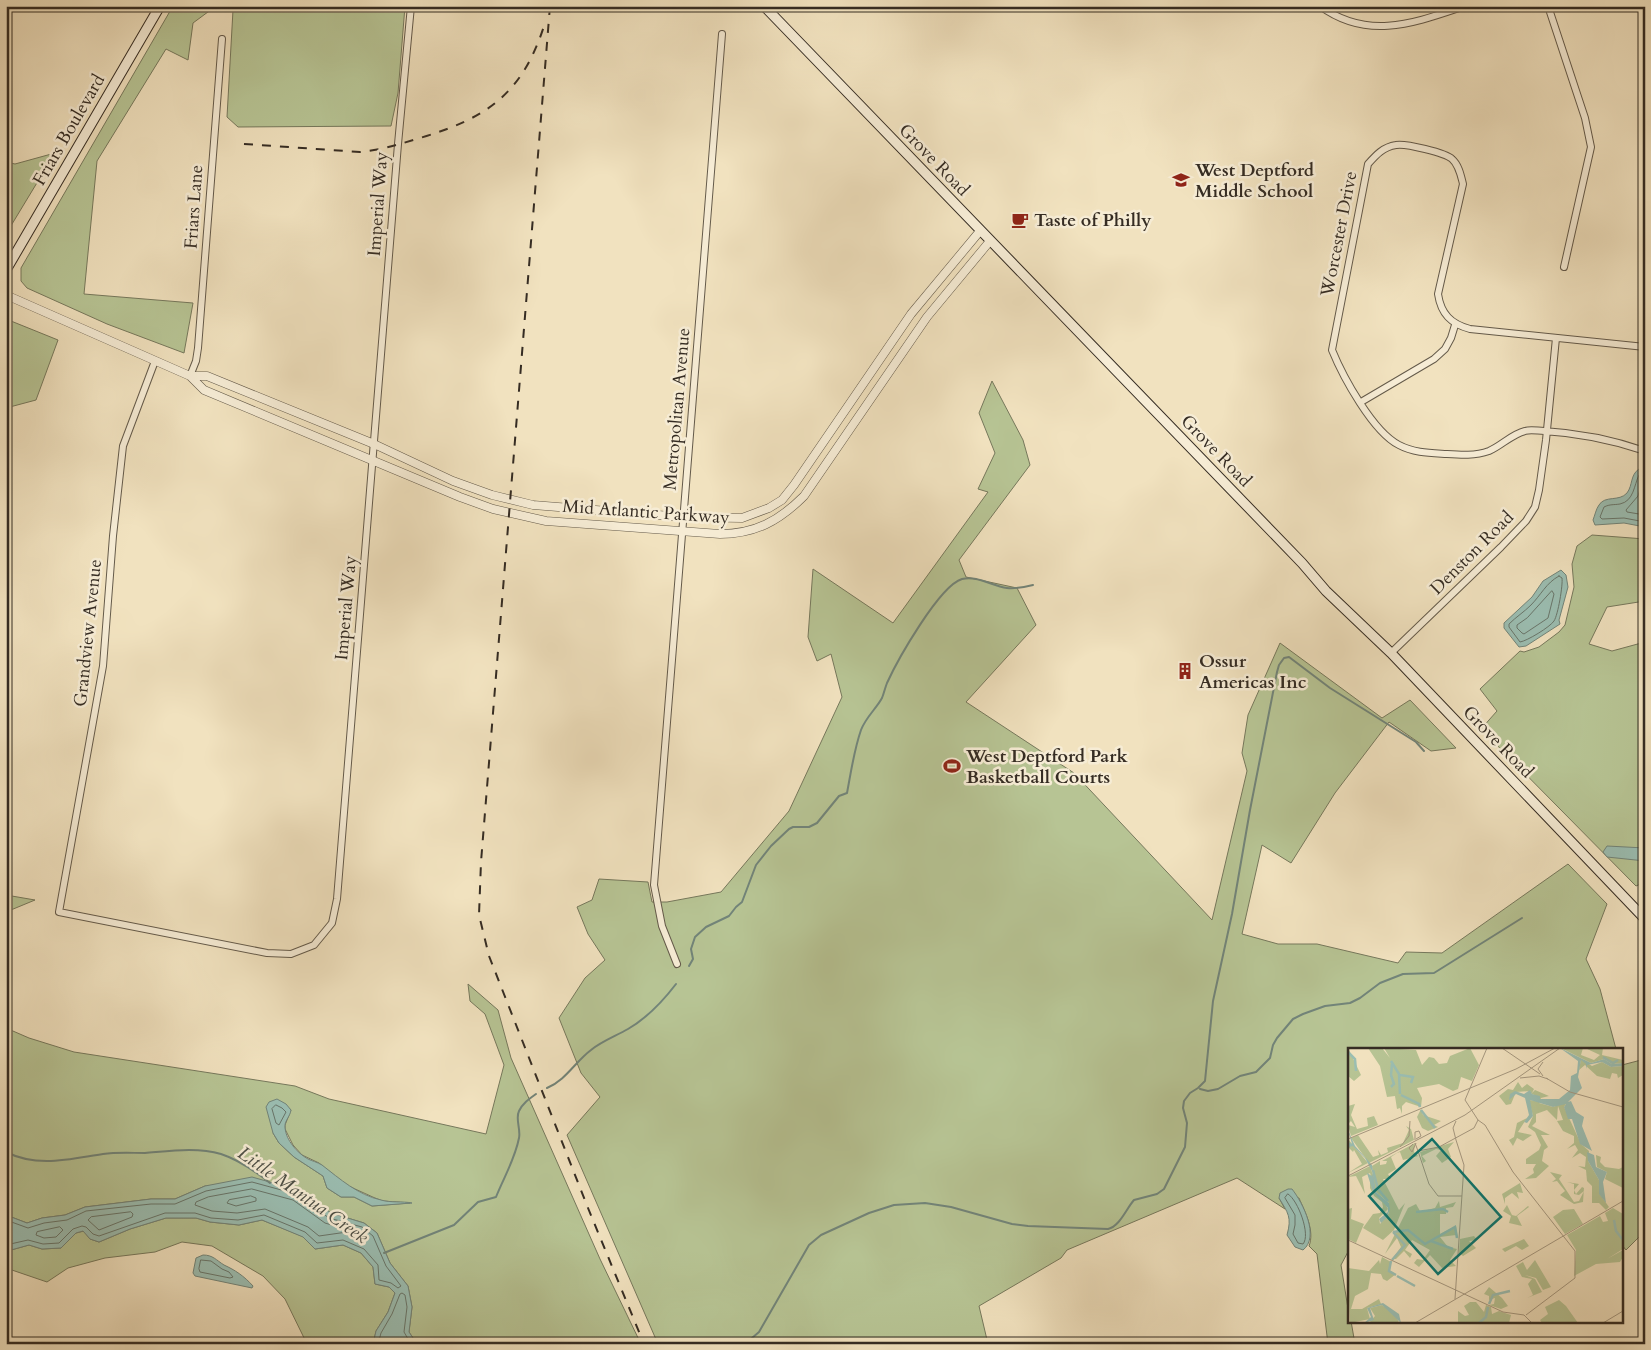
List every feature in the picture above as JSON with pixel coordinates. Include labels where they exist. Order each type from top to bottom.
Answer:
[{"type":"main road","name":"Friars Boulevard","points":[[6,270],[160,6]]},
{"type":"main road","name":"Grove Road","points":[[764,6],[1302,563],[1326,591],[1391,653],[1645,919]]},
{"type":"street","name":"Imperial Way","points":[[59,912],[267,953],[291,954],[314,945],[332,923],[339,881],[411,6]]},
{"type":"street","points":[[1320,6],[1347,20],[1369,26],[1395,27],[1465,6]]},
{"type":"street","points":[[1548,6],[1585,118],[1591,147],[1564,267]]},
{"type":"street","name":"Metropolitan Avenue","points":[[677,964],[662,926],[654,884],[722,34]]},
{"type":"street","name":"Friars Lane","points":[[190,376],[196,361],[198,348],[222,39]]},
{"type":"street","name":"Worcester Drive","points":[[1455,325],[1443,311],[1439,303],[1438,294],[1463,184],[1460,172],[1453,159],[1438,152],[1398,144],[1380,151],[1368,164],[1332,350],[1338,365],[1373,421],[1384,434],[1398,445],[1412,450],[1436,453],[1475,454],[1490,450],[1525,431],[1546,431],[1598,438],[1645,450]]},
{"type":"street","name":"Mid Atlantic Parkway","points":[[190,376],[207,376],[374,444],[450,479],[510,500],[534,505],[683,517],[742,518],[769,508],[782,500],[804,472],[911,314],[980,231]]},
{"type":"street","name":"Mid Atlantic Parkway","points":[[6,294],[190,376],[204,390],[480,505],[546,521],[737,534],[765,525],[790,510],[815,482],[927,317],[990,241]]},
{"type":"street","points":[[1361,402],[1434,359],[1452,338],[1455,325],[1470,329],[1645,347]]},
{"type":"street","name":"Denston Road","points":[[1391,653],[1526,521],[1535,507],[1540,490],[1556,338]]},
{"type":"street","name":"Grandview Avenue","points":[[59,912],[103,666],[123,446],[155,361]]},
{"type":"green space","points":[[173,6],[216,6],[193,23],[188,60],[166,49],[97,161],[84,294],[193,303],[184,353],[107,324],[27,288],[21,281],[21,268]]},
{"type":"green space","points":[[226,6],[405,6],[398,93],[391,126],[238,127],[227,117],[233,10]]},
{"type":"green space","points":[[55,153],[6,234],[6,162],[15,164]]},
{"type":"green space","points":[[6,319],[58,340],[36,400],[6,408]]},
{"type":"green space","points":[[992,381],[1023,440],[1030,465],[959,560],[966,577],[1017,588],[1036,625],[966,702],[1074,773],[1212,920],[1247,771],[1242,753],[1248,715],[1280,643],[1382,718],[1410,700],[1456,748],[1431,751],[1389,722],[1335,793],[1291,863],[1262,845],[1242,934],[1278,944],[1317,944],[1398,963],[1406,952],[1442,953],[1568,864],[1607,904],[1586,959],[1600,989],[1616,1048],[1348,1048],[1348,1252],[1341,1265],[1348,1309],[1348,1322],[1351,1322],[1355,1344],[1328,1344],[1317,1254],[1309,1246],[1311,1240],[1310,1228],[1299,1198],[1279,1198],[1285,1209],[1237,1178],[1067,1250],[1061,1258],[979,1306],[988,1344],[658,1344],[567,1135],[600,1097],[581,1073],[559,1018],[585,978],[605,960],[588,934],[577,907],[592,900],[599,879],[648,882],[652,902],[667,902],[721,892],[789,811],[842,697],[831,654],[817,661],[808,637],[813,569],[893,623],[988,492],[978,489],[995,453],[979,413]]},
{"type":"green space","points":[[1592,535],[1645,539],[1645,601],[1607,607],[1589,644],[1612,651],[1645,642],[1645,882],[1636,886],[1481,729],[1497,711],[1480,689],[1520,651],[1524,652],[1539,647],[1565,625],[1574,587],[1572,564],[1577,546]]},
{"type":"green space","points":[[6,895],[35,900],[6,912]]},
{"type":"green space","points":[[468,984],[498,1010],[511,1058],[600,1259],[641,1344],[417,1344],[409,1332],[412,1307],[408,1286],[390,1263],[377,1233],[364,1223],[331,1213],[298,1190],[205,1186],[175,1199],[151,1199],[85,1207],[65,1215],[42,1218],[27,1223],[6,1215],[6,1028],[29,1038],[74,1052],[295,1086],[329,1099],[486,1134],[504,1065],[485,1014],[470,1001]],"holes":[[[289,1108],[291,1110],[285,1129],[293,1145],[302,1155],[319,1163],[344,1184],[375,1198],[383,1201],[410,1203],[372,1206],[354,1197],[341,1197],[327,1188],[323,1176],[294,1157],[279,1143],[273,1133]]]},
{"type":"green space","points":[[1645,1059],[1645,1199],[1643,1203],[1645,1205],[1645,1231],[1626,1250],[1624,1248],[1624,1064]]},
{"type":"green space","points":[[166,1218],[196,1218],[210,1222],[239,1225],[262,1220],[304,1237],[315,1249],[343,1245],[361,1253],[373,1267],[375,1284],[389,1287],[395,1293],[388,1312],[376,1331],[373,1344],[307,1344],[285,1299],[263,1276],[212,1246],[182,1242],[155,1252],[105,1258],[68,1268],[47,1282],[6,1268],[6,1249],[11,1250],[29,1245],[42,1249],[61,1248],[76,1233],[84,1231],[90,1239],[99,1242],[130,1229]]},
{"type":"water","points":[[1639,469],[1645,469],[1645,527],[1624,523],[1595,525],[1593,520],[1599,505],[1605,500],[1624,496],[1630,487],[1634,474]]},
{"type":"water","points":[[1561,570],[1566,575],[1568,587],[1559,620],[1560,624],[1526,646],[1519,647],[1504,628],[1504,623],[1532,597],[1543,581]]},
{"type":"water","points":[[1607,846],[1645,848],[1645,861],[1607,857],[1603,852]]},
{"type":"water","points":[[277,1099],[286,1104],[291,1110],[285,1123],[285,1128],[287,1137],[296,1150],[308,1159],[322,1165],[350,1186],[373,1198],[412,1203],[372,1206],[354,1197],[341,1197],[327,1188],[323,1176],[294,1157],[279,1143],[273,1133],[266,1107],[269,1102]]},
{"type":"water","points":[[252,1177],[298,1190],[331,1213],[364,1223],[377,1233],[390,1263],[408,1286],[412,1307],[409,1332],[417,1344],[373,1344],[376,1331],[388,1312],[395,1293],[389,1287],[375,1284],[373,1267],[361,1253],[343,1245],[315,1249],[303,1237],[262,1220],[239,1225],[210,1222],[196,1218],[166,1218],[130,1229],[99,1242],[90,1239],[83,1231],[76,1233],[61,1248],[42,1249],[29,1245],[11,1250],[6,1249],[6,1215],[27,1223],[42,1218],[65,1215],[85,1207],[151,1199],[175,1199],[205,1186]]},
{"type":"water","points":[[1292,1189],[1296,1195],[1308,1220],[1310,1237],[1308,1244],[1303,1250],[1295,1247],[1287,1235],[1288,1215],[1279,1198],[1280,1193]]},
{"type":"water","points":[[203,1255],[212,1257],[232,1269],[246,1279],[253,1286],[252,1288],[195,1276],[193,1273],[196,1258]]},
{"type":"waterway","points":[[689,966],[693,959],[691,949],[695,937],[706,927],[729,916],[742,902],[756,865],[771,846],[789,829],[793,827],[809,827],[817,823],[839,796],[847,793],[863,725],[882,698],[887,683],[909,642],[942,595],[962,579],[968,578],[1007,588],[1033,585]]},
{"type":"waterway","name":"Little Mantua Creek","points":[[745,1344],[759,1332],[809,1245],[821,1235],[869,1213],[894,1205],[925,1203],[951,1207],[1012,1224],[1108,1229],[1119,1221],[1134,1200],[1157,1194],[1164,1189],[1185,1147],[1187,1123],[1183,1108],[1184,1101],[1190,1093],[1205,1081],[1213,1001],[1232,914],[1277,672],[1284,658],[1289,657],[1330,688],[1416,742],[1424,751]]},
{"type":"waterway","name":"Little Mantua Creek","points":[[1200,1089],[1208,1091],[1218,1089],[1240,1076],[1256,1072],[1270,1058],[1277,1038],[1293,1019],[1325,1006],[1350,1003],[1380,983],[1403,974],[1434,973],[1522,918]]},
{"type":"waterway","points":[[547,1088],[565,1076],[595,1047],[642,1020],[676,984]]},
{"type":"waterway","points":[[384,1253],[454,1225],[478,1202],[496,1197],[517,1146],[519,1111],[524,1103],[536,1094]]},
{"type":"waterway","name":"Little Mantua Creek","points":[[6,1152],[18,1157],[42,1161],[66,1160],[114,1153],[183,1150],[212,1152],[234,1159],[270,1183]]},
{"type":"railway","points":[[550,6],[481,862],[479,915],[489,956],[588,1208],[644,1344]]},
{"type":"railway","points":[[244,144],[360,152],[420,138],[465,122],[483,112],[513,86],[535,50],[544,26]]},
{"type":"place","name":"West Deptford Middle School","points":[[1181,180]]},
{"type":"place","name":"Taste of Philly","points":[[1020,220]]},
{"type":"place","name":"Ossur Americas Inc","points":[[1185,671]]},
{"type":"place","name":"West Deptford Park Basketball Courts","points":[[952,766]]}]
